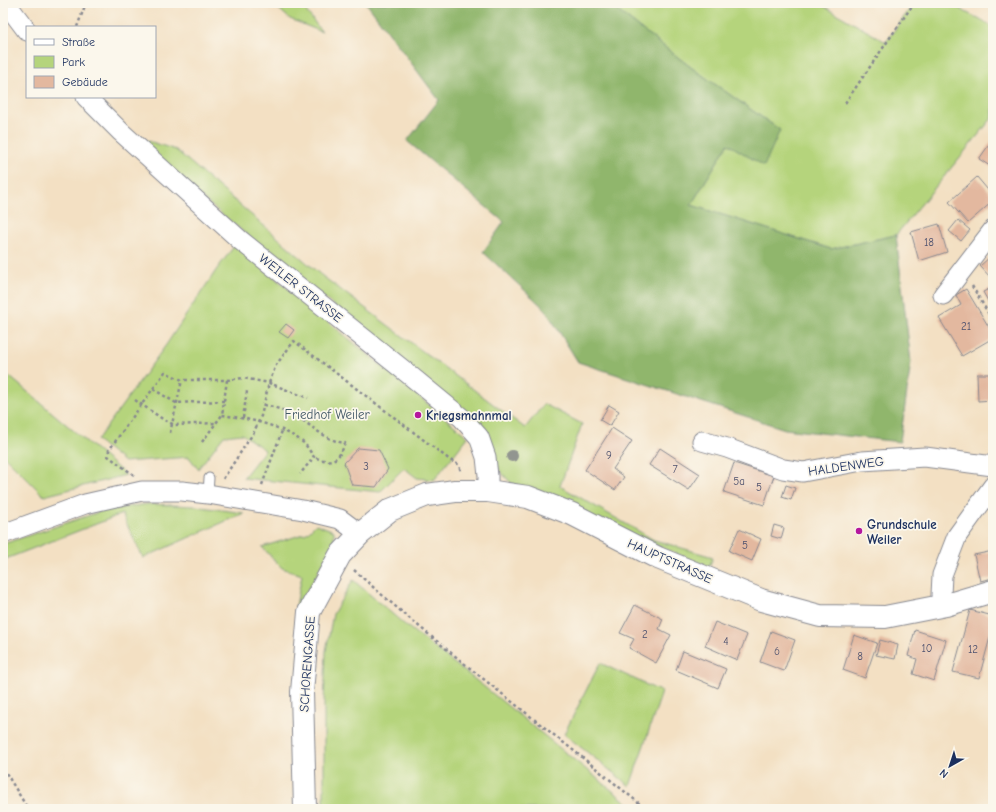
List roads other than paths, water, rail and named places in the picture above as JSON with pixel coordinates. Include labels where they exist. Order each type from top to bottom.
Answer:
[{"type":"street","points":[[6,3],[26,30]]},
{"type":"street","name":"WEILER STRASSE","points":[[87,98],[121,132],[240,240],[462,418],[479,436],[486,457],[488,476],[478,491]]},
{"type":"street","points":[[943,295],[993,230]]},
{"type":"street","name":"HALDENWEG","points":[[702,441],[727,448],[783,469],[803,472],[862,462],[925,457],[993,466]]},
{"type":"street","points":[[3,534],[85,504],[142,491],[182,492],[209,486],[340,519],[360,534]]},
{"type":"street","points":[[946,605],[942,595],[942,575],[957,536],[993,486]]},
{"type":"street","name":"HAUPTSTRASSE","points":[[360,534],[390,510],[427,495],[455,491],[478,491],[528,497],[572,514],[658,558],[761,600],[820,616],[885,617],[946,605],[993,591]]},
{"type":"street","name":"SCHORENGASSE","points":[[305,809],[302,692],[309,612],[340,555],[360,534]]},
{"type":"place","name":"Kriegsmahnmal","points":[[418,415]]},
{"type":"place","name":"Grundschule Weiler","points":[[859,531]]},
{"type":"park label","name":"Friedhof Weiler","points":[[327,414]]}]
